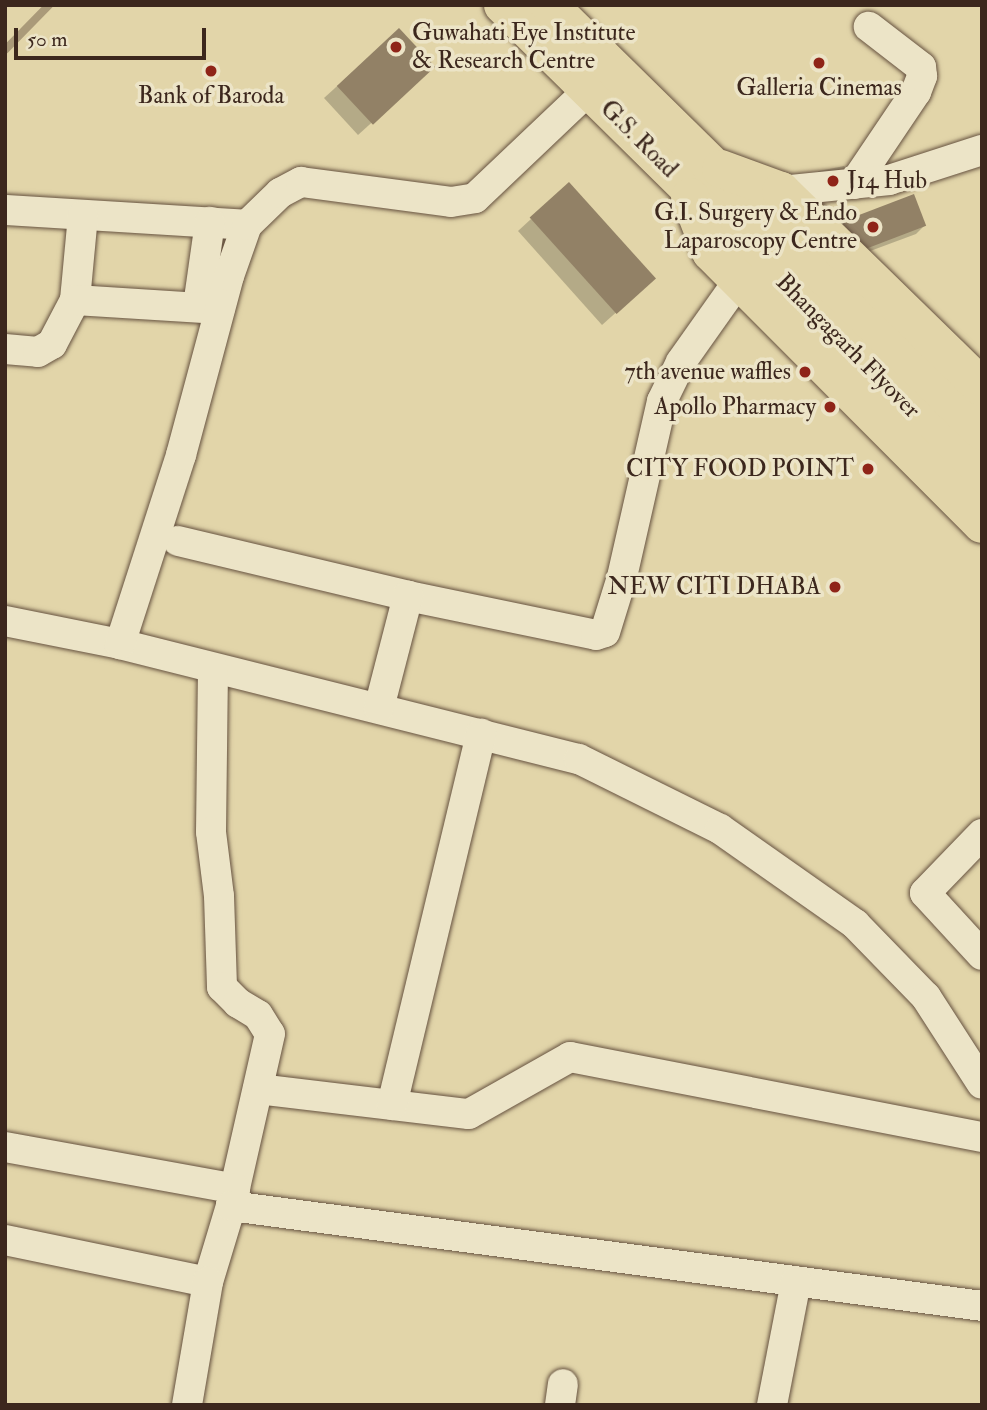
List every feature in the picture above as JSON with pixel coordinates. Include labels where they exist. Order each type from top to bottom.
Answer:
[{"type":"main road","name":"G.S. Road","points":[[503,5],[589,90],[697,175]]},
{"type":"main road","name":"G.S. Road","points":[[549,5],[697,175]]},
{"type":"main road","name":"Bhangagarh Flyover","points":[[697,175],[758,213],[982,431]]},
{"type":"main road","points":[[697,175],[758,213],[982,387]]},
{"type":"main road","points":[[697,175],[710,252],[982,524]]},
{"type":"main road","name":"Bhangagarh Flyover","points":[[758,213],[982,477]]},
{"type":"street","points":[[853,184],[916,92],[922,76],[921,67],[869,27]]},
{"type":"street","points":[[209,307],[247,225],[280,193],[301,183],[451,202],[475,198],[589,90]]},
{"type":"street","points":[[758,213],[853,184],[888,180],[982,150]]},
{"type":"street","points":[[5,210],[247,225]]},
{"type":"street","points":[[5,349],[38,352],[52,344],[75,300],[83,215]]},
{"type":"street","points":[[120,644],[181,455],[209,307],[210,222]]},
{"type":"street","points":[[178,541],[408,596],[596,635],[605,632],[610,626],[663,401],[681,362],[739,281]]},
{"type":"street","points":[[75,300],[209,307]]},
{"type":"street","points":[[379,708],[408,596]]},
{"type":"street","points":[[5,621],[120,644],[579,759],[720,829],[855,924],[970,1040],[982,1084]]},
{"type":"street","points":[[187,1405],[208,1282],[233,1197],[270,1034],[258,1015],[238,1003],[222,987],[219,896],[211,832],[213,669]]},
{"type":"street","points":[[392,1105],[481,733]]},
{"type":"street","points":[[982,834],[925,893],[982,955]]},
{"type":"street","points":[[258,1089],[469,1114],[570,1057],[982,1137]]},
{"type":"street","points":[[5,1147],[233,1197],[982,1306]]},
{"type":"street","points":[[5,1240],[208,1282]]},
{"type":"street","points":[[772,1405],[796,1281]]},
{"type":"building","points":[[399,28],[435,67],[373,125],[337,86]]},
{"type":"building","points":[[569,182],[656,279],[617,314],[530,217]]},
{"type":"building","points":[[914,194],[926,226],[854,253],[842,222]]},
{"type":"waterway","points":[[5,50],[49,5]]},
{"type":"place","name":"Guwahati Eye Institute & Research Centre","points":[[396,47]]},
{"type":"place","name":"Galleria Cinemas","points":[[819,63]]},
{"type":"place","name":"Bank of Baroda","points":[[211,71]]},
{"type":"place","name":"J14 Hub","points":[[833,181]]},
{"type":"place","name":"G.I. Surgery & Endo Laparoscopy Centre","points":[[873,227]]},
{"type":"place","name":"7th avenue waffles","points":[[805,372]]},
{"type":"place","name":"Apollo Pharmacy","points":[[830,407]]},
{"type":"place","name":"CITY FOOD POINT","points":[[868,469]]},
{"type":"place","name":"NEW CITI DHABA","points":[[835,587]]}]
